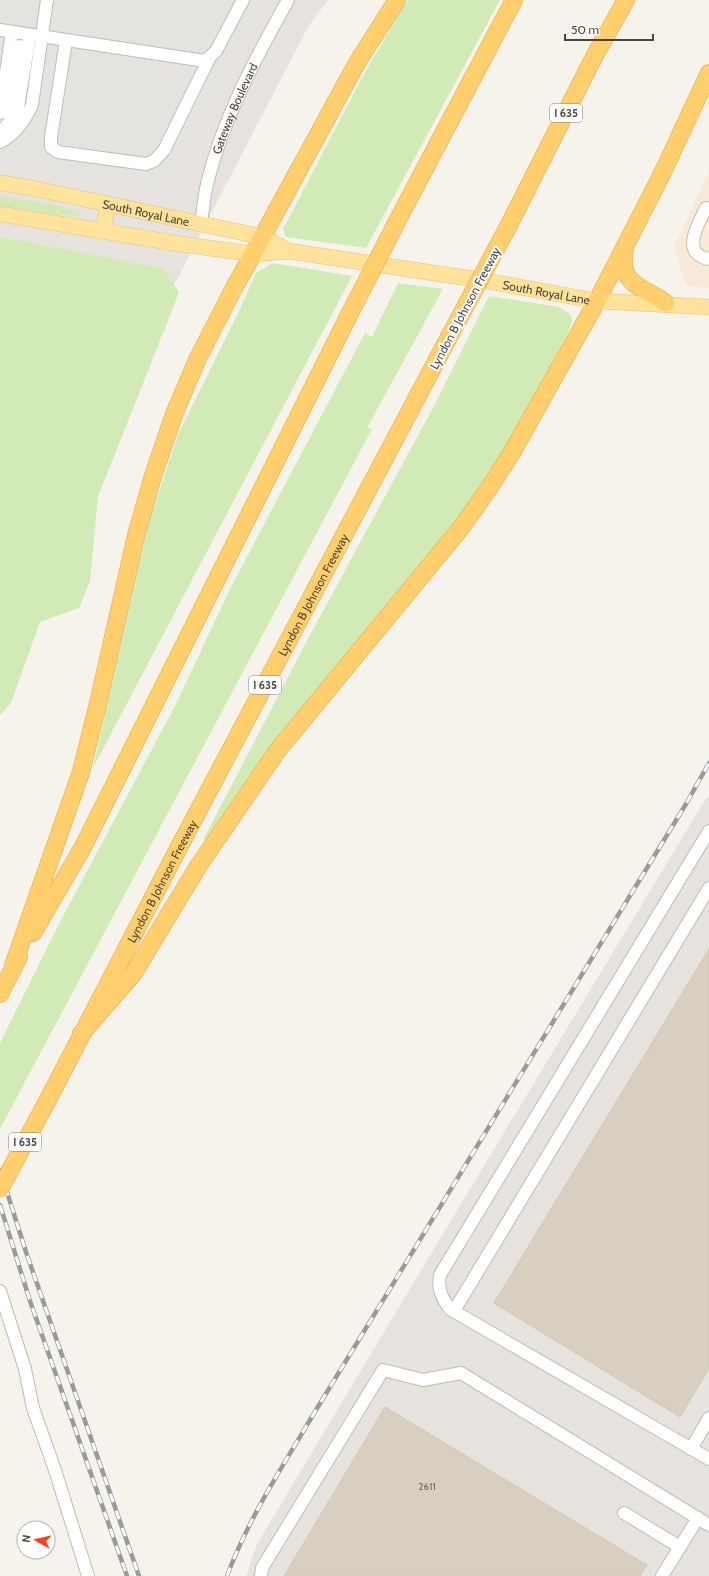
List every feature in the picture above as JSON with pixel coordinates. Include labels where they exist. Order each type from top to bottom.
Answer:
[{"type":"highway","points":[[0,994],[13,966],[81,772],[136,536],[153,476],[175,412],[198,358],[235,286],[357,63],[397,0]]},
{"type":"highway","points":[[13,966],[83,848],[348,317],[514,0]]},
{"type":"highway","name":"Lyndon B Johnson Freeway","points":[[0,1189],[508,227],[595,55],[626,0]]},
{"type":"highway","points":[[81,1034],[133,974],[199,865],[278,750],[461,528],[490,487],[511,454],[597,301],[662,174],[709,73]]},
{"type":"highway","points":[[627,241],[624,263],[626,273],[634,285],[666,303]]},
{"type":"main road","name":"South Royal Lane","points":[[0,183],[201,223],[263,237],[290,251]]},
{"type":"main road","points":[[103,231],[108,204]]},
{"type":"main road","name":"South Royal Lane","points":[[0,214],[253,254],[290,251],[479,280],[597,301],[709,306]]},
{"type":"street","points":[[0,113],[26,35],[47,0]]},
{"type":"street","points":[[66,41],[51,137],[52,147],[58,152],[146,164],[154,161],[164,150],[209,59],[216,51],[243,0]]},
{"type":"street","name":"Gateway Boulevard","points":[[201,223],[207,186],[218,144],[257,55],[288,0]]},
{"type":"street","points":[[0,30],[194,61],[204,61],[209,59]]},
{"type":"street","points":[[0,133],[9,114],[26,35]]},
{"type":"street","points":[[0,142],[9,137],[15,131],[25,118],[32,105],[26,35]]},
{"type":"street","points":[[708,206],[694,233],[693,244],[696,252],[703,258],[709,259]]},
{"type":"street","points":[[709,832],[440,1275],[438,1284],[442,1298],[450,1309],[709,1459]]},
{"type":"street","points":[[454,1311],[709,888]]},
{"type":"street","points":[[0,1291],[25,1369],[34,1408],[88,1576]]},
{"type":"street","points":[[260,1576],[262,1568],[383,1370],[423,1380],[461,1373],[709,1525]]},
{"type":"street","points":[[691,1449],[709,1418]]},
{"type":"street","points":[[624,1512],[680,1547]]},
{"type":"street","points":[[662,1576],[698,1518]]},
{"type":"shaded area","points":[[0,0],[328,0],[308,27],[175,283],[0,692]]},
{"type":"shaded area","points":[[0,0],[265,0],[166,190],[0,162]]},
{"type":"shaded area","points":[[709,172],[709,288],[686,286],[674,246]]},
{"type":"shaded area","points":[[706,798],[709,798],[709,1576],[246,1576],[256,1546]]},
{"type":"green space","points":[[408,0],[500,0],[366,248],[286,237],[283,229],[361,80]]},
{"type":"green space","points":[[0,196],[57,205],[82,214],[83,216],[51,214],[0,206]]},
{"type":"green space","points":[[0,237],[164,269],[179,293],[98,496],[90,581],[79,608],[40,622],[11,703],[0,715]]},
{"type":"green space","points":[[273,263],[352,276],[93,768],[149,522],[178,435],[256,273]]},
{"type":"green space","points":[[398,283],[443,289],[367,428],[372,429],[0,1129],[0,1043],[61,920],[175,706],[230,589],[365,333],[372,337]]},
{"type":"green space","points":[[489,296],[559,307],[570,314],[572,321],[570,328],[512,440],[471,505],[208,844],[203,840],[309,637],[434,406]]},
{"type":"building","points":[[709,949],[709,1368],[680,1417],[494,1303]]},
{"type":"building","points":[[385,1407],[647,1565],[640,1576],[284,1576]]},
{"type":"railway","points":[[227,1576],[256,1512],[316,1410],[686,804],[709,763]]},
{"type":"railway","points":[[0,1170],[26,1252],[139,1576]]},
{"type":"railway","points":[[0,1205],[30,1301],[127,1576]]}]
